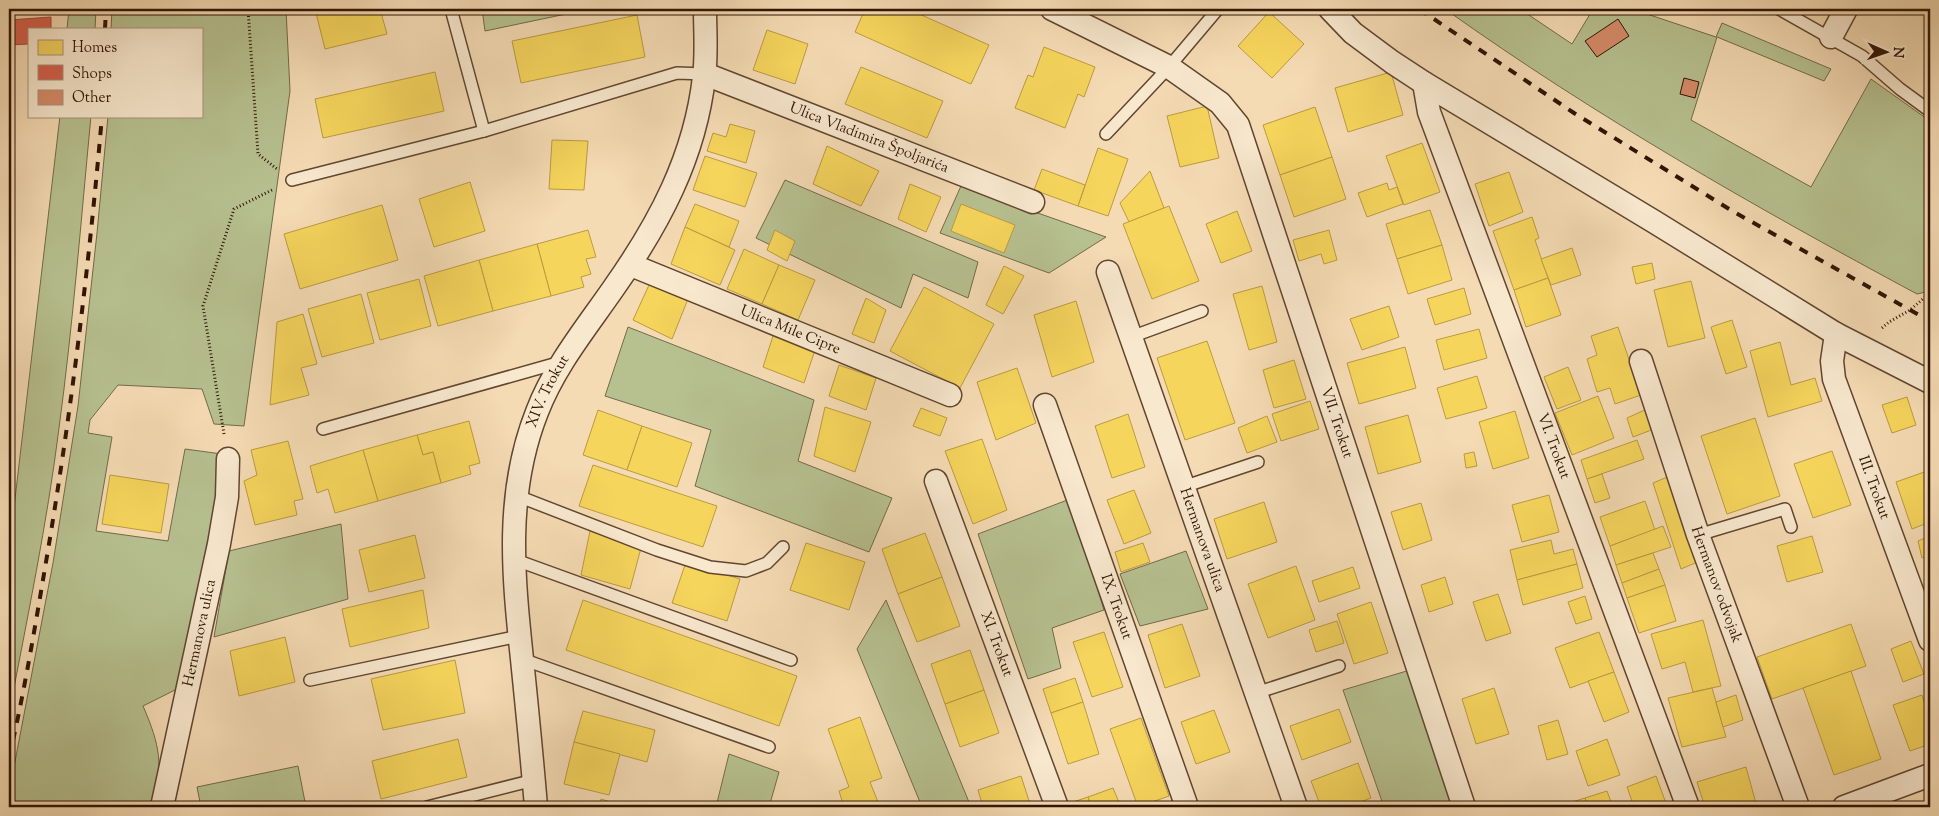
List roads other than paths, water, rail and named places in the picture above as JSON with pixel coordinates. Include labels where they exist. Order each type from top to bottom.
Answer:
[{"type":"street","name":"XIV. Trokut","points":[[536,807],[513,559],[515,495],[524,453],[537,411],[563,362],[631,265],[672,194],[689,149],[700,104],[705,74],[704,9]]},
{"type":"street","points":[[1052,9],[1168,66]]},
{"type":"street","points":[[1330,9],[1353,33],[1424,83],[1836,334],[1930,382]]},
{"type":"street","points":[[1831,37],[1846,9]]},
{"type":"street","name":"VII. Trokut","points":[[1168,66],[1220,103],[1238,125],[1464,807]]},
{"type":"street","name":"Ulica Vladimira Špoljarića","points":[[705,74],[1034,202]]},
{"type":"street","name":"VI. Trokut","points":[[1424,83],[1429,112],[1688,807]]},
{"type":"street","name":"Ulica Mile Cipre","points":[[631,265],[950,395]]},
{"type":"street","name":"Hermanova ulica","points":[[1108,272],[1296,807]]},
{"type":"street","name":"III. Trokut","points":[[1836,334],[1832,361],[1834,380],[1930,640]]},
{"type":"street","name":"Hermanov odvojak","points":[[1641,361],[1698,536],[1798,807]]},
{"type":"street","name":"IX. Trokut","points":[[1045,405],[1187,807]]},
{"type":"street","name":"Hermanova ulica","points":[[162,807],[219,544],[227,497],[228,459]]},
{"type":"street","name":"XI. Trokut","points":[[936,481],[1057,807]]},
{"type":"street","points":[[1844,807],[1894,799],[1930,775]]},
{"type":"lane","points":[[452,9],[484,131]]},
{"type":"lane","points":[[1106,134],[1218,9]]},
{"type":"lane","points":[[1779,9],[1862,56],[1930,112]]},
{"type":"lane","points":[[292,180],[484,131],[678,73],[705,74]]},
{"type":"lane","points":[[1131,336],[1202,311]]},
{"type":"lane","points":[[323,429],[563,362]]},
{"type":"lane","points":[[1184,487],[1258,462]]},
{"type":"lane","points":[[515,495],[657,550],[710,567],[746,571],[767,563],[783,547]]},
{"type":"lane","points":[[1698,536],[1785,509],[1791,527]]},
{"type":"lane","points":[[513,559],[791,660]]},
{"type":"lane","points":[[310,680],[519,636]]},
{"type":"lane","points":[[522,659],[768,747]]},
{"type":"lane","points":[[1256,693],[1339,666]]},
{"type":"lane","points":[[427,807],[534,780]]},
{"type":"railway","points":[[105,28],[106,9]]},
{"type":"railway","points":[[1419,9],[1574,113],[1734,212],[1930,321]]},
{"type":"railway","points":[[9,758],[20,710],[63,451],[85,284],[102,118]]}]
